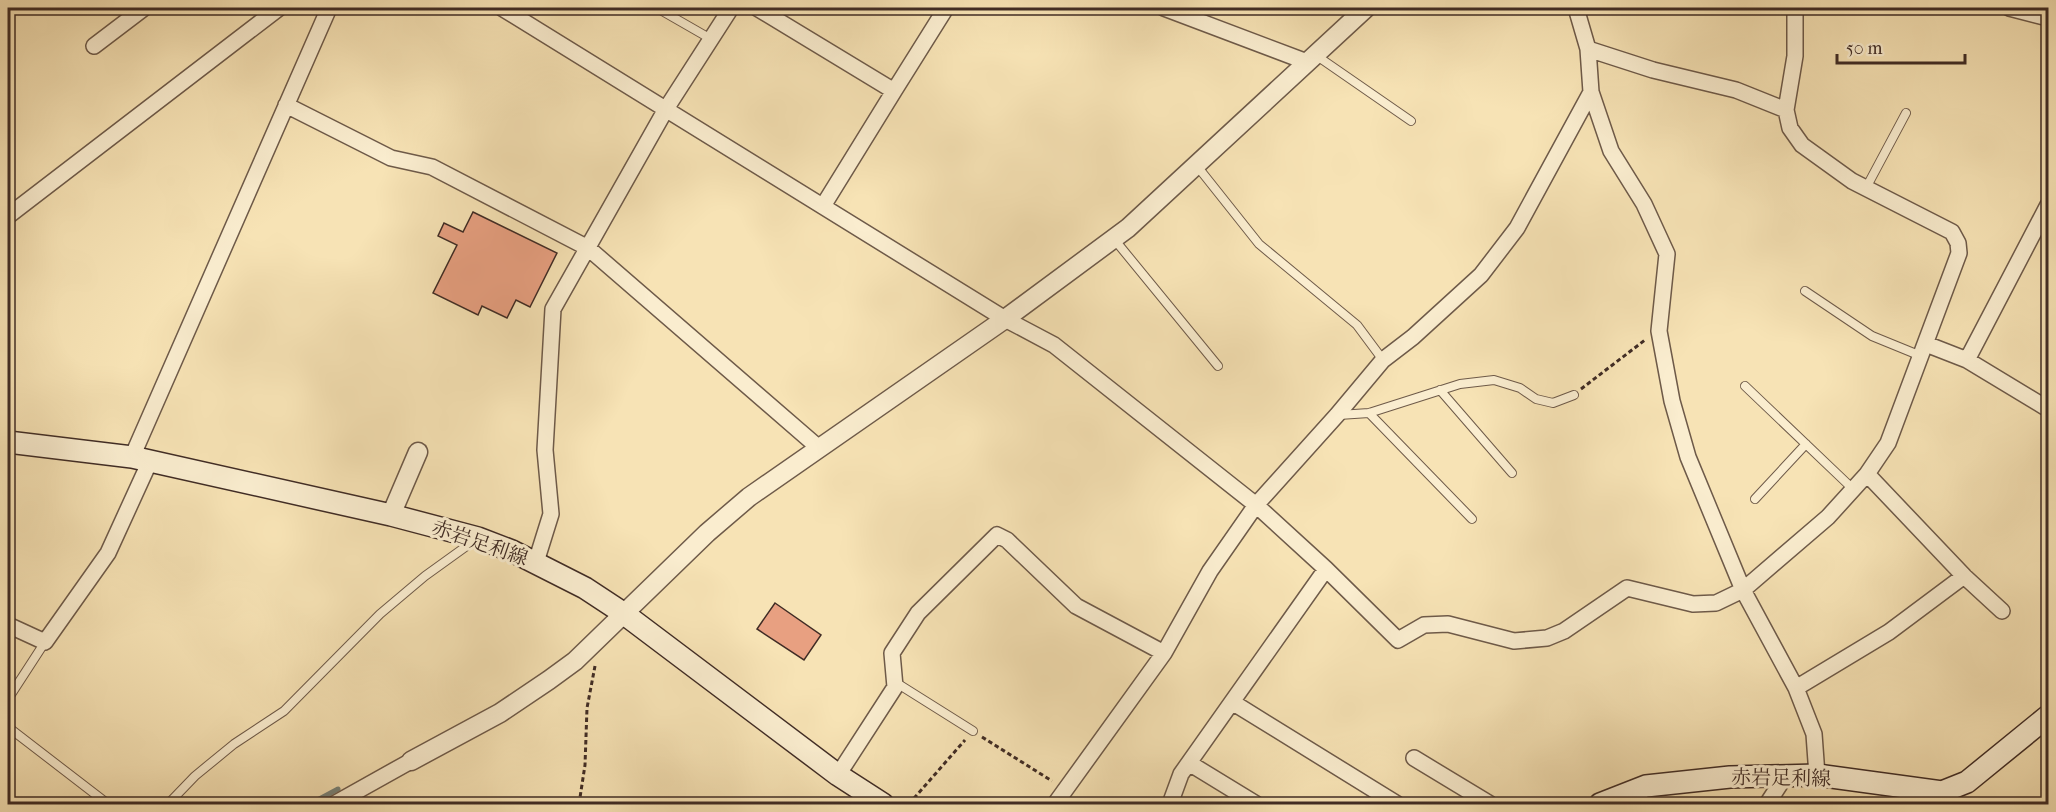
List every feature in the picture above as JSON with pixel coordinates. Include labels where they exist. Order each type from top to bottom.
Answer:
[{"type":"main road","name":"赤岩足利線","points":[[8,442],[141,459],[391,515],[478,538],[536,562],[585,588],[623,613],[838,775],[883,804]]},
{"type":"main road","name":"赤岩足利線","points":[[1600,804],[1646,786],[1676,781],[1786,775],[1817,775],[1942,792],[1967,782],[2049,717]]},
{"type":"street","points":[[94,46],[144,8]]},
{"type":"street","points":[[8,216],[279,8]]},
{"type":"street","points":[[8,625],[45,642],[108,553],[141,459],[286,105],[329,8]]},
{"type":"street","points":[[502,8],[1005,318],[1054,345],[1256,505],[1326,569],[1398,640],[1424,624],[1448,624],[1514,641],[1547,638],[1564,631],[1627,588],[1693,604],[1716,603],[1743,590],[1828,517],[1867,474],[1888,443],[1959,253],[1958,243],[1952,232],[1866,188],[1802,145],[1790,128],[1786,110],[1795,56],[1795,8]]},
{"type":"street","points":[[536,562],[551,514],[545,450],[553,309],[666,109],[731,8]]},
{"type":"street","points":[[757,8],[894,91]]},
{"type":"street","points":[[823,206],[946,8]]},
{"type":"street","points":[[1164,8],[1312,58]]},
{"type":"street","points":[[334,804],[524,698],[590,647],[623,613],[749,496],[1005,318],[1114,239],[1197,166],[1366,8]]},
{"type":"street","points":[[1576,8],[1588,49],[1591,92],[1611,151],[1644,204],[1667,254],[1659,331],[1672,401],[1688,457],[1743,590],[1796,688],[1814,734],[1817,775]]},
{"type":"street","points":[[2008,8],[2028,9],[2049,18]]},
{"type":"street","points":[[1588,49],[1653,70],[1736,90],[1786,110]]},
{"type":"street","points":[[1055,804],[1164,653],[1210,571],[1256,505],[1337,416],[1383,360],[1413,337],[1481,275],[1517,228],[1591,92]]},
{"type":"street","points":[[286,105],[391,158],[432,167],[588,248],[819,448]]},
{"type":"street","points":[[1967,360],[2049,205]]},
{"type":"street","points":[[1924,350],[1967,360],[2049,409]]},
{"type":"street","points":[[391,515],[418,452]]},
{"type":"street","points":[[1867,474],[1964,576],[2002,611]]},
{"type":"street","points":[[838,775],[895,687],[892,652],[918,613],[997,535],[1008,540],[1076,606],[1164,653]]},
{"type":"street","points":[[1170,804],[1172,793],[1189,763],[1326,569]]},
{"type":"street","points":[[1796,688],[1890,632],[1964,576]]},
{"type":"street","points":[[1232,702],[1397,804]]},
{"type":"street","points":[[1414,758],[1490,804]]},
{"type":"street","points":[[1189,763],[1256,804]]},
{"type":"street","points":[[1767,804],[1786,775]]},
{"type":"lane","points":[[657,8],[711,39]]},
{"type":"lane","points":[[1312,58],[1411,122]]},
{"type":"lane","points":[[1866,188],[1906,113]]},
{"type":"lane","points":[[1197,166],[1259,244],[1357,325],[1383,360]]},
{"type":"lane","points":[[1114,239],[1218,366]]},
{"type":"lane","points":[[1805,291],[1872,336],[1924,350]]},
{"type":"lane","points":[[1337,416],[1370,413],[1460,384],[1494,380],[1520,388],[1536,399],[1553,403],[1574,394]]},
{"type":"lane","points":[[1745,386],[1853,489]]},
{"type":"lane","points":[[1440,390],[1512,473]]},
{"type":"lane","points":[[1370,413],[1472,519]]},
{"type":"lane","points":[[1755,499],[1806,444]]},
{"type":"lane","points":[[171,803],[195,776],[234,744],[284,711],[380,614],[478,538]]},
{"type":"lane","points":[[8,699],[45,642]]},
{"type":"lane","points":[[894,682],[973,731]]},
{"type":"lane","points":[[8,727],[108,804]]},
{"type":"path","points":[[1574,394],[1610,364],[1659,331]]},
{"type":"path","points":[[579,804],[585,765],[587,708],[596,664],[590,647]]},
{"type":"path","points":[[909,804],[973,731],[1067,789]]},
{"type":"building","points":[[473,212],[557,253],[530,307],[516,300],[507,318],[482,306],[478,315],[433,293],[457,245],[438,236],[444,223],[463,232]]},
{"type":"building","points":[[775,603],[821,635],[804,660],[757,629]]},
{"type":"waterway","points":[[310,804],[338,789]]}]
